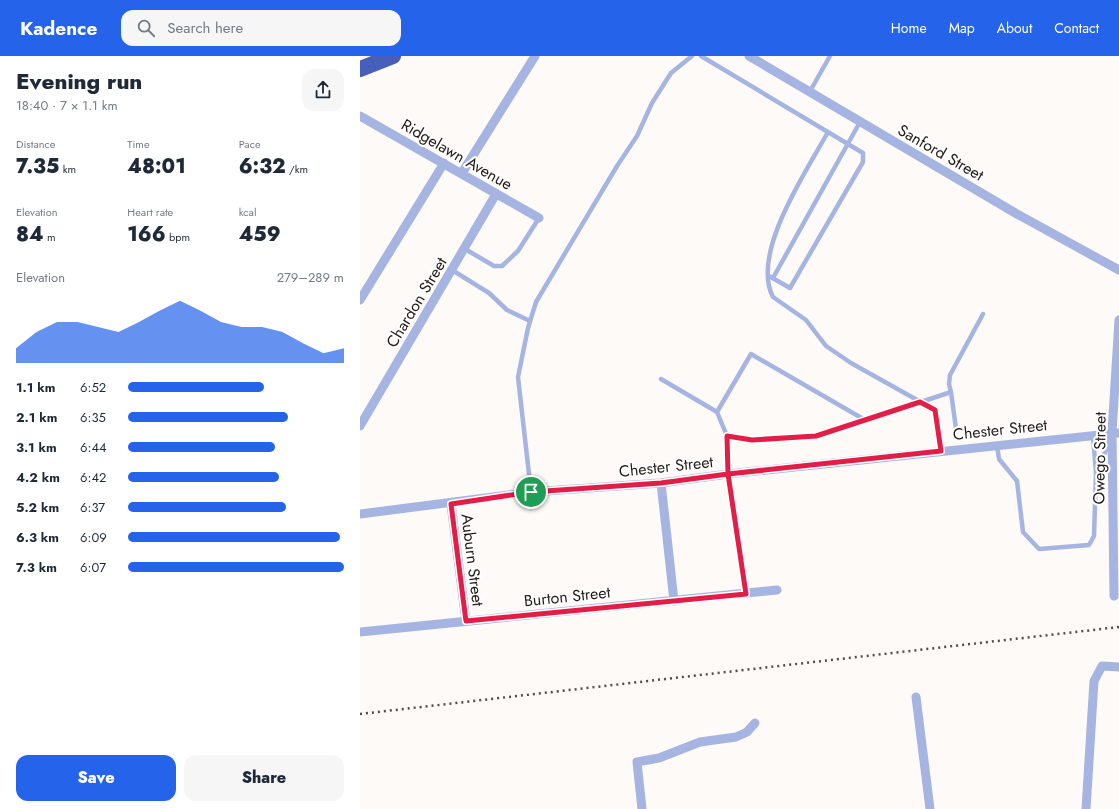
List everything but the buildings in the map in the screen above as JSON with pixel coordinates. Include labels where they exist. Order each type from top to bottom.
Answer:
[{"type":"highway","points":[[361,69],[393,56]]},
{"type":"street","points":[[462,173],[535,56]]},
{"type":"street","name":"Sanford Street","points":[[749,56],[809,93],[1018,214],[1119,270]]},
{"type":"street","name":"Ridgelawn Avenue","points":[[360,116],[539,218]]},
{"type":"street","points":[[360,300],[444,163]]},
{"type":"street","name":"Chardon Street","points":[[360,426],[496,194]]},
{"type":"street","name":"Owego Street","points":[[1114,596],[1113,432],[1119,320]]},
{"type":"street","name":"Chester Street","points":[[360,514],[451,504],[531,492],[661,483],[728,474],[1113,432]]},
{"type":"street","points":[[661,483],[674,601]]},
{"type":"street","name":"Auburn Street","points":[[451,504],[466,621]]},
{"type":"street","name":"Burton Street","points":[[360,632],[777,590]]},
{"type":"street","points":[[1086,809],[1094,681],[1102,666],[1119,667]]},
{"type":"street","points":[[916,697],[930,809]]},
{"type":"street","points":[[642,809],[637,762],[659,758],[700,742],[736,737],[747,732],[755,724]]},
{"type":"lane","points":[[531,492],[518,377],[530,321],[536,302],[617,166],[637,136],[652,103],[672,73],[692,56]]},
{"type":"lane","points":[[701,56],[863,153],[863,162],[790,288],[771,277]]},
{"type":"lane","points":[[809,93],[830,56]]},
{"type":"lane","points":[[771,277],[860,122]]},
{"type":"lane","points":[[828,132],[780,220],[770,250],[770,292],[773,297],[806,320],[826,346],[851,363],[935,410],[941,451]]},
{"type":"lane","points":[[465,249],[494,266],[502,266],[518,251],[539,218]]},
{"type":"lane","points":[[452,270],[489,293],[507,310],[530,321]]},
{"type":"lane","points":[[956,429],[949,384],[950,375],[983,314]]},
{"type":"lane","points":[[717,412],[751,354],[865,420]]},
{"type":"lane","points":[[661,380],[717,412],[727,436],[728,474],[746,594]]},
{"type":"lane","points":[[727,436],[752,440],[816,436],[950,392]]},
{"type":"lane","points":[[1096,473],[1113,432]]},
{"type":"lane","points":[[998,445],[999,459],[1017,481],[1023,532],[1039,549],[1089,545],[1094,536],[1096,473],[1093,434]]},
{"type":"railway","points":[[360,714],[1119,627]]},
{"type":"route","points":[[531,492],[451,504],[466,621],[746,594],[728,474],[941,451],[935,410],[920,402],[816,436],[752,440],[727,436],[728,474],[661,483],[531,492]]}]
